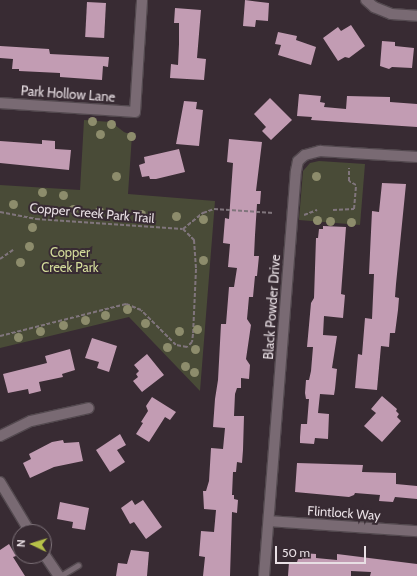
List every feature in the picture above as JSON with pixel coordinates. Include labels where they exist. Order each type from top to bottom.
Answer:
[{"type":"street","name":"Park Hollow Lane","points":[[0,103],[135,112],[142,0]]},
{"type":"street","points":[[366,0],[374,7],[391,14],[417,16]]},
{"type":"street","name":"Black Powder Drive","points":[[264,576],[295,178],[298,161],[305,155],[320,151],[417,157]]},
{"type":"street","points":[[0,436],[38,419],[89,408]]},
{"type":"street","points":[[0,482],[25,524]]},
{"type":"street","name":"Flintlock Way","points":[[269,521],[417,531]]},
{"type":"street","points":[[51,564],[60,576]]},
{"type":"lane","points":[[60,576],[78,566]]},
{"type":"path","points":[[333,210],[354,209],[356,185],[349,181],[349,168]]},
{"type":"path","points":[[0,336],[126,304],[141,310],[176,345],[187,347],[193,334],[196,256],[194,240],[183,230],[203,213],[214,209],[274,213]]},
{"type":"path","points":[[304,215],[317,210]]},
{"type":"path","name":"Copper Creek Park Trail","points":[[0,212],[36,219],[183,230]]},
{"type":"path","points":[[0,259],[13,250]]},
{"type":"green space","name":"Copper Creek Park","points":[[84,120],[111,122],[124,132],[132,135],[128,194],[215,201],[200,391],[129,317],[0,348],[0,185],[80,190]]},
{"type":"green space","points":[[319,161],[365,164],[360,225],[299,220],[303,171],[310,163]]},
{"type":"building","points":[[245,0],[269,3],[268,21],[256,20],[255,27],[243,26]]},
{"type":"building","points":[[87,2],[106,3],[104,38],[85,37]]},
{"type":"building","points":[[175,8],[201,10],[197,58],[206,59],[204,80],[170,78],[171,64],[178,65],[179,23],[174,23]]},
{"type":"building","points":[[351,25],[365,46],[349,58],[345,57],[338,61],[323,38],[338,27],[341,31]]},
{"type":"building","points":[[278,32],[297,36],[296,40],[316,47],[311,65],[278,55],[281,45],[275,44]]},
{"type":"building","points":[[382,41],[395,42],[395,46],[414,48],[412,68],[392,67],[389,69],[380,66]]},
{"type":"building","points":[[0,46],[49,49],[50,54],[109,57],[108,67],[103,66],[102,80],[60,77],[60,73],[19,71],[19,69],[12,69],[13,59],[0,58]]},
{"type":"building","points":[[299,94],[321,96],[320,102],[325,103],[324,107],[346,109],[347,96],[390,97],[390,102],[417,104],[417,127],[311,120],[312,117],[297,116]]},
{"type":"building","points":[[270,98],[292,120],[271,140],[262,131],[266,127],[254,114]]},
{"type":"building","points":[[184,101],[197,102],[196,109],[203,110],[199,146],[176,144]]},
{"type":"building","points":[[229,139],[262,142],[256,191],[261,191],[260,204],[257,204],[254,256],[259,256],[253,297],[249,297],[247,319],[251,325],[246,359],[250,365],[249,379],[241,378],[241,388],[237,388],[235,394],[234,416],[244,416],[242,463],[237,462],[236,472],[233,472],[232,495],[234,495],[234,499],[238,500],[237,513],[232,512],[230,576],[203,576],[205,557],[199,556],[201,531],[214,532],[216,510],[204,509],[203,491],[206,491],[209,481],[211,448],[223,449],[225,428],[213,427],[218,380],[221,324],[226,324],[229,287],[234,287],[237,268],[228,267],[230,244],[223,243],[225,218],[229,219],[233,163],[227,162]]},
{"type":"building","points":[[42,140],[55,141],[55,149],[71,150],[69,170],[0,163],[0,141],[42,144]]},
{"type":"building","points":[[179,149],[185,172],[156,179],[150,179],[149,176],[142,177],[139,165],[145,163],[144,157]]},
{"type":"building","points":[[382,183],[406,184],[395,297],[399,298],[395,333],[390,333],[389,347],[381,346],[377,390],[355,388],[358,354],[362,355],[365,318],[372,319],[374,274],[369,274],[372,211],[379,212]]},
{"type":"building","points":[[323,226],[346,227],[341,294],[345,295],[343,318],[324,316],[323,335],[337,336],[332,368],[337,369],[334,395],[320,394],[318,413],[329,414],[328,439],[315,438],[314,444],[300,443],[301,424],[307,424],[309,399],[306,399],[305,393],[306,380],[309,380],[311,371],[313,347],[307,347],[311,303],[314,298],[316,238],[318,238],[319,229],[323,229]]},
{"type":"building","points":[[92,338],[117,346],[109,372],[97,368],[99,362],[85,358]]},
{"type":"building","points":[[70,349],[75,370],[62,374],[63,377],[39,382],[41,391],[29,394],[28,389],[8,393],[3,374],[47,363],[45,356]]},
{"type":"building","points":[[147,354],[164,375],[142,392],[133,381],[138,377],[136,374],[139,371],[134,365]]},
{"type":"building","points":[[382,396],[397,409],[396,411],[399,414],[397,417],[401,421],[382,442],[364,426],[376,413],[371,409]]},
{"type":"building","points":[[152,397],[176,412],[170,420],[165,417],[149,442],[136,434],[143,423],[141,422],[148,411],[146,406]]},
{"type":"building","points":[[120,434],[126,445],[117,450],[125,462],[110,472],[96,450]]},
{"type":"building","points":[[63,440],[64,443],[79,442],[83,461],[54,467],[30,478],[23,463],[31,459],[29,454],[52,442]]},
{"type":"building","points":[[297,463],[363,465],[362,472],[396,473],[396,484],[417,486],[417,499],[395,497],[393,502],[379,501],[380,495],[355,493],[349,497],[295,492]]},
{"type":"building","points":[[132,500],[135,505],[143,500],[162,527],[146,539],[134,522],[130,524],[121,508]]},
{"type":"building","points":[[60,502],[89,508],[85,530],[72,528],[73,522],[57,519]]},
{"type":"building","points":[[9,544],[12,549],[12,564],[17,564],[25,576],[0,576],[0,550]]},
{"type":"building","points":[[131,550],[149,552],[147,576],[116,576],[118,563],[127,564]]},
{"type":"building","points":[[302,553],[316,554],[316,558],[337,560],[337,554],[417,564],[417,576],[370,576],[371,572],[351,571],[351,576],[288,576],[289,562],[297,562],[298,559],[302,559]]}]
